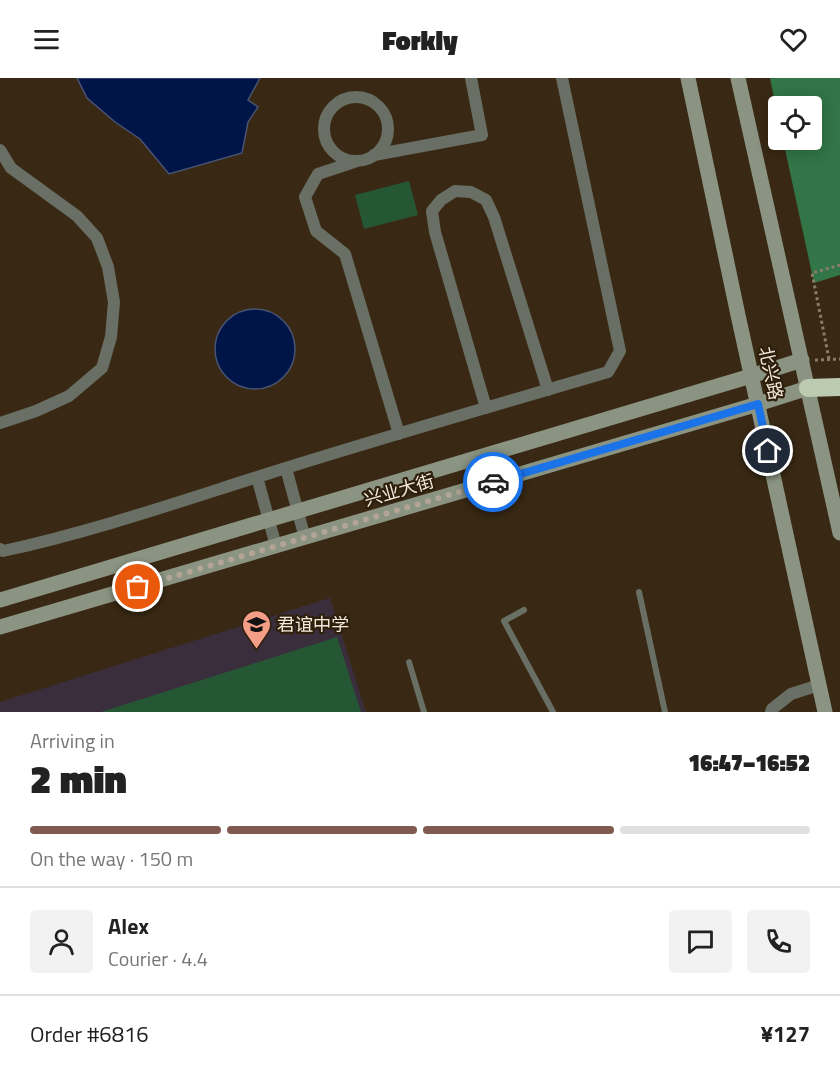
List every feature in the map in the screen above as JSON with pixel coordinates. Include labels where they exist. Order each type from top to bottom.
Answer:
[{"type":"highway","points":[[808,388],[840,387]]},
{"type":"main road","name":"北兴路","points":[[688,78],[825,712]]},
{"type":"main road","name":"北兴路","points":[[738,78],[840,533]]},
{"type":"main road","name":"兴业大街","points":[[0,600],[802,360]]},
{"type":"main road","name":"兴业大街","points":[[0,627],[808,388]]},
{"type":"street","points":[[399,434],[345,254],[316,231],[305,197],[318,174],[374,155],[482,135],[471,78]]},
{"type":"street","points":[[0,549],[28,545],[97,527],[608,372],[620,351],[562,78]]},
{"type":"street","points":[[357,161],[337,155],[329,147],[325,137],[326,116],[340,100],[361,97],[371,100],[380,107],[388,127],[387,137],[382,147],[374,155]]},
{"type":"street","points":[[0,150],[11,168],[77,216],[97,238],[108,267],[114,302],[111,337],[102,368],[69,396],[36,411],[0,423]]},
{"type":"street","points":[[486,408],[435,232],[432,211],[441,200],[455,191],[471,192],[486,200],[494,217],[548,390]]},
{"type":"street","points":[[286,468],[305,538]]},
{"type":"street","points":[[257,477],[276,546]]},
{"type":"street","points":[[771,712],[791,694],[819,685]]},
{"type":"lane","points":[[639,592],[666,712]]},
{"type":"lane","points":[[524,610],[504,621],[553,712]]},
{"type":"lane","points":[[409,663],[424,712]]},
{"type":"path","points":[[829,359],[812,273],[840,265]]},
{"type":"path","points":[[802,360],[840,359]]},
{"type":"shaded area","name":"君谊中学","points":[[330,598],[366,712],[0,712],[0,702]]},
{"type":"green space","points":[[770,78],[840,78],[840,275],[814,283],[785,150],[822,150],[822,96],[774,96]]},
{"type":"green space","points":[[409,181],[418,215],[364,229],[355,195]]},
{"type":"green space","points":[[337,637],[361,712],[101,712]]},
{"type":"water","points":[[77,78],[260,78],[248,100],[258,107],[248,122],[242,153],[169,174],[140,139],[115,122],[87,98]]},
{"type":"water","points":[[255,309],[270,312],[283,321],[292,334],[295,349],[292,364],[283,377],[270,386],[255,389],[240,386],[227,377],[218,364],[215,349],[218,334],[227,321],[240,312]]},
{"type":"way so far","points":[[138,587],[493,482]]},
{"type":"place","name":"君谊中学","points":[[256,650]]},
{"type":"route","points":[[493,482],[758,404],[768,451]]}]
